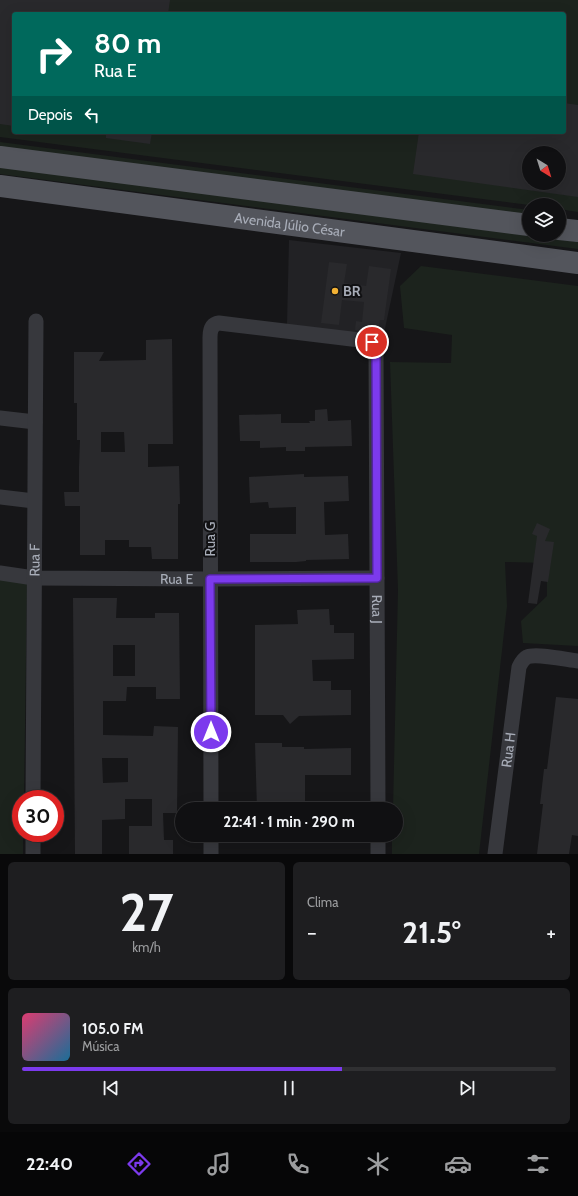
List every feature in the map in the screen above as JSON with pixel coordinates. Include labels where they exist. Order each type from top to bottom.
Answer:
[{"type":"main road","points":[[0,157],[522,224]]},
{"type":"main road","name":"Avenida Júlio César","points":[[0,186],[578,263]]},
{"type":"main road","points":[[566,230],[578,231]]},
{"type":"street","name":"Rua F","points":[[33,790],[36,321]]},
{"type":"street","name":"Rua J","points":[[220,323],[368,341],[372,342],[376,348],[378,802]]},
{"type":"street","name":"Rua G","points":[[211,802],[210,331],[215,324],[220,323]]},
{"type":"street","points":[[0,418],[35,422]]},
{"type":"street","points":[[0,497],[34,502]]},
{"type":"street","name":"Rua E","points":[[0,573],[34,578],[377,578]]},
{"type":"street","name":"Rua H","points":[[495,854],[522,660],[528,656],[536,656],[578,661]]},
{"type":"street","points":[[33,842],[33,854]]},
{"type":"street","points":[[211,842],[211,854]]},
{"type":"street","points":[[378,842],[378,854]]},
{"type":"shaded area","points":[[0,0],[578,0],[578,212],[566,210],[566,198],[522,198],[522,204],[0,137]]},
{"type":"shaded area","points":[[0,142],[522,209],[522,214],[0,147]]},
{"type":"shaded area","points":[[0,167],[522,235],[522,242],[0,174]]},
{"type":"shaded area","points":[[289,240],[401,253],[383,338],[287,325]]},
{"type":"shaded area","points":[[566,240],[578,242],[578,249],[524,242],[566,242]]},
{"type":"shaded area","points":[[421,266],[578,286],[578,646],[523,643],[521,621],[547,596],[547,563],[505,562],[507,606],[479,854],[392,854],[392,842],[403,842],[403,802],[393,802],[398,590],[390,362],[451,363],[452,335],[404,328],[400,286]]},
{"type":"shaded area","points":[[0,579],[27,583],[24,790],[12,790],[12,842],[23,842],[23,854],[0,854]]},
{"type":"building","points":[[0,0],[170,0],[168,12],[12,12],[12,126],[0,124]]},
{"type":"building","points":[[566,103],[578,105],[578,197],[528,190],[566,190],[566,146],[522,146],[522,189],[413,174],[419,134],[566,134]]},
{"type":"building","points":[[106,134],[152,134],[150,144],[106,138]]},
{"type":"building","points":[[329,262],[347,264],[344,283],[366,286],[369,266],[391,269],[384,320],[380,320],[378,336],[370,332],[355,330],[356,321],[362,322],[364,302],[342,300],[339,325],[321,323]]},
{"type":"building","points":[[172,339],[173,444],[148,444],[148,467],[179,466],[180,504],[178,504],[178,559],[152,559],[151,547],[129,547],[129,540],[105,540],[105,555],[80,555],[80,506],[65,506],[64,492],[79,492],[80,440],[77,440],[77,403],[74,403],[74,352],[104,352],[99,361],[146,360],[146,340]],"holes":[[[101,432],[124,432],[125,452],[101,452]]]},
{"type":"building","points":[[327,409],[328,421],[351,420],[352,446],[305,447],[305,451],[286,451],[286,447],[260,448],[260,441],[240,441],[239,415],[281,414],[281,423],[310,423],[309,421],[315,421],[315,410]]},
{"type":"building","points":[[304,474],[304,477],[348,476],[349,501],[324,502],[325,535],[348,534],[349,559],[306,560],[296,562],[250,562],[250,534],[296,534],[296,507],[269,508],[268,502],[250,503],[249,477]]},
{"type":"building","points":[[537,523],[550,529],[545,541],[554,542],[548,582],[541,581],[537,604],[528,603],[537,536],[532,534]]},
{"type":"building","points":[[73,598],[117,598],[116,618],[155,618],[155,613],[179,613],[180,699],[156,699],[156,687],[127,687],[126,701],[103,701],[103,735],[153,736],[154,726],[178,727],[177,802],[175,802],[175,813],[163,813],[164,840],[173,840],[173,854],[129,854],[129,826],[152,826],[152,799],[125,799],[125,819],[102,820],[102,854],[75,854]],"holes":[[[113,645],[135,645],[135,676],[113,676]],[[102,758],[128,758],[128,782],[103,783]]]},
{"type":"building","points":[[329,609],[330,625],[334,625],[334,633],[354,633],[354,659],[312,660],[313,681],[331,681],[331,690],[351,690],[351,715],[299,716],[290,724],[283,715],[255,715],[255,625],[298,624],[297,610]]},
{"type":"building","points":[[556,697],[578,699],[578,836],[572,835],[569,854],[537,854],[543,804],[540,804],[544,769],[547,769]]},
{"type":"building","points":[[255,743],[282,743],[282,747],[304,747],[304,749],[351,748],[351,775],[305,775],[305,802],[257,802]]},
{"type":"place","name":"BR","points":[[335,291]]},
{"type":"route","points":[[211,732],[210,579],[377,578],[376,348],[372,342]]}]
